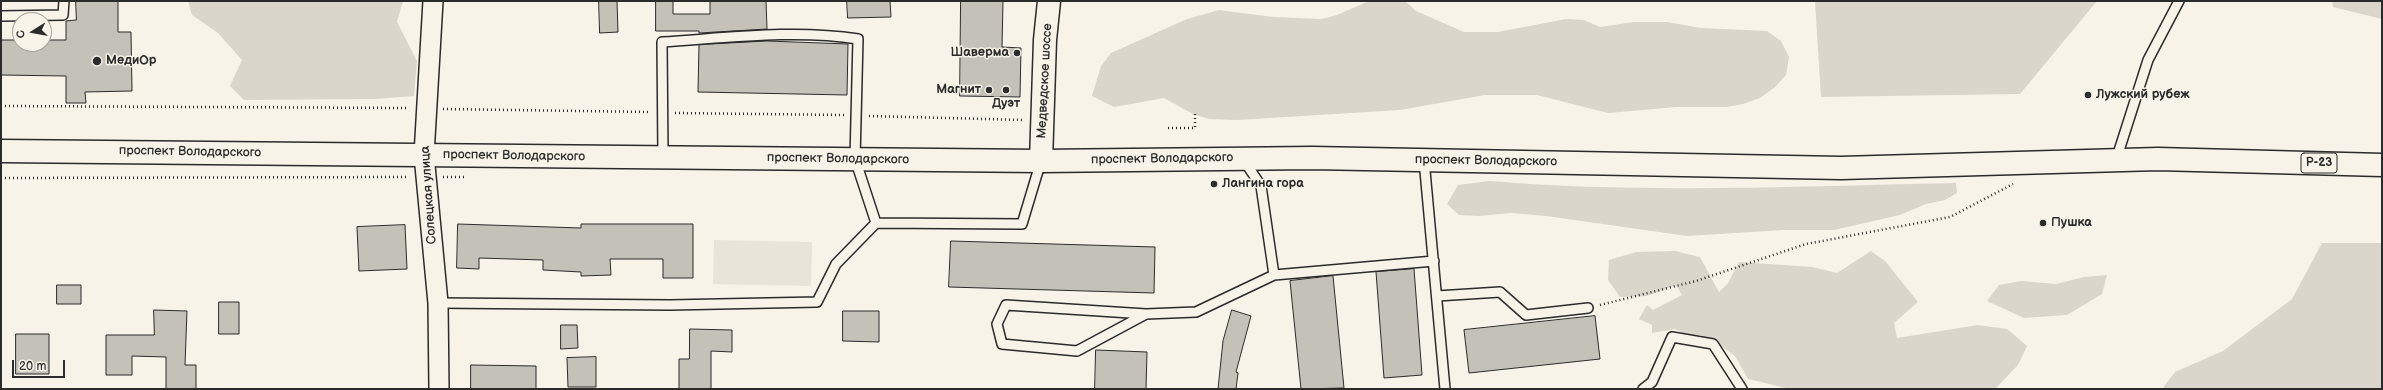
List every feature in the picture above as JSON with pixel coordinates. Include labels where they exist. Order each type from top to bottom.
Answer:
[{"type":"main road","name":"Медведское шоссе","points":[[1041,161],[1045,40],[1050,1]]},
{"type":"main road","name":"проспект Володарского","points":[[1,151],[1041,161],[1242,158],[1674,165],[1925,167],[2116,160],[2256,161],[2382,165]]},
{"type":"street","name":"Солецкая улица","points":[[434,1],[424,155],[438,303],[439,389]]},
{"type":"lane","points":[[1,16],[63,15],[64,1]]},
{"type":"lane","points":[[2116,160],[2148,60],[2165,23],[2179,1]]},
{"type":"lane","points":[[663,157],[662,42],[734,37],[832,35],[858,39],[856,159],[876,223]]},
{"type":"lane","points":[[1242,158],[1261,186],[1274,275]]},
{"type":"lane","points":[[1424,160],[1445,389]]},
{"type":"lane","points":[[438,303],[670,305],[817,302],[836,264],[876,223],[1022,224],[1041,161]]},
{"type":"lane","points":[[1146,314],[1078,351],[1002,344],[997,324],[1006,305],[1146,314],[1196,312],[1274,275],[1434,261]]},
{"type":"lane","points":[[1437,296],[1500,292],[1526,315],[1588,308]]},
{"type":"lane","points":[[1643,389],[1652,382],[1672,336],[1713,344],[1742,389]]},
{"type":"path","points":[[1,106],[427,108],[1031,120]]},
{"type":"path","points":[[1168,128],[1195,128],[1195,113]]},
{"type":"path","points":[[1588,308],[1696,281],[1806,244],[1950,217],[2018,181]]},
{"type":"shaded area","points":[[188,1],[403,1],[397,22],[417,61],[414,96],[376,99],[244,100],[230,86],[242,60],[218,33],[192,15]]},
{"type":"shaded area","points":[[1369,1],[1405,1],[1416,11],[1464,32],[1498,32],[1566,19],[1584,20],[1600,27],[1634,22],[1667,22],[1701,28],[1767,31],[1781,41],[1789,57],[1786,75],[1774,88],[1760,98],[1743,104],[1727,107],[1677,107],[1608,113],[1537,95],[1485,95],[1400,110],[1237,120],[1209,119],[1193,114],[1164,98],[1114,107],[1092,96],[1101,66],[1111,53],[1187,19],[1219,10],[1273,17],[1321,19],[1337,15]]},
{"type":"shaded area","points":[[1815,1],[2097,1],[2020,94],[1821,97]]},
{"type":"shaded area","points":[[2332,1],[2382,1],[2382,19],[2333,7]]},
{"type":"shaded area","points":[[1489,181],[1547,185],[1664,188],[1956,183],[1957,193],[1945,200],[1926,204],[1900,215],[1834,230],[1783,230],[1687,236],[1546,216],[1511,213],[1479,216],[1459,215],[1447,204],[1458,185]]},
{"type":"shaded area","points":[[714,240],[812,242],[811,286],[713,284]]},
{"type":"shaded area","points":[[2322,243],[2382,243],[2382,389],[2162,389],[2175,372],[2223,351],[2292,299]]},
{"type":"shaded area","points":[[1675,251],[1700,257],[1719,292],[1728,283],[1739,262],[1812,267],[1837,273],[1871,251],[1885,261],[1918,302],[1894,323],[1897,338],[1978,325],[2007,329],[2027,346],[2018,365],[1995,389],[1790,389],[1748,379],[1735,356],[1713,340],[1700,335],[1689,336],[1675,329],[1652,333],[1652,325],[1639,319],[1647,305],[1653,310],[1682,295],[1676,285],[1647,296],[1620,297],[1608,280],[1609,260],[1636,252]]},
{"type":"shaded area","points":[[2107,275],[2102,294],[2067,315],[2024,318],[1987,301],[1999,285],[2021,281],[2056,284],[2084,277]]},
{"type":"building","points":[[76,1],[118,1],[118,32],[131,32],[132,91],[85,92],[86,103],[66,103],[66,76],[1,75],[1,40],[12,40],[12,52],[52,52],[52,40],[66,40],[66,21],[76,20]]},
{"type":"building","points":[[599,1],[617,1],[618,32],[600,33]]},
{"type":"building","points":[[656,1],[673,1],[673,14],[710,14],[710,1],[766,1],[767,29],[699,33],[699,31],[656,31]]},
{"type":"building","points":[[847,1],[890,1],[891,17],[848,18]]},
{"type":"building","points":[[961,1],[1003,1],[1002,47],[1021,48],[1020,97],[960,96]]},
{"type":"building","points":[[767,41],[848,44],[847,95],[698,92],[699,45]]},
{"type":"building","points":[[458,224],[581,228],[581,224],[693,224],[693,278],[663,278],[663,259],[610,259],[611,275],[581,276],[581,272],[543,270],[543,260],[479,258],[479,269],[457,268]]},
{"type":"building","points":[[405,225],[407,269],[359,271],[357,227]]},
{"type":"building","points":[[951,241],[1155,247],[1154,293],[949,287]]},
{"type":"building","points":[[1414,269],[1422,375],[1384,378],[1376,272]]},
{"type":"building","points":[[1333,276],[1344,388],[1301,389],[1290,281]]},
{"type":"building","points":[[57,285],[81,285],[81,304],[57,304]]},
{"type":"building","points":[[219,302],[239,302],[239,334],[219,334]]},
{"type":"building","points":[[154,310],[187,311],[185,365],[196,365],[196,389],[166,389],[166,357],[132,356],[132,375],[106,375],[106,335],[154,335]]},
{"type":"building","points":[[1232,310],[1251,316],[1236,372],[1238,373],[1236,389],[1218,389],[1223,341]]},
{"type":"building","points":[[843,311],[879,311],[879,342],[843,341]]},
{"type":"building","points":[[1595,316],[1600,359],[1469,373],[1464,330]]},
{"type":"building","points":[[561,325],[577,325],[578,348],[561,349]]},
{"type":"building","points":[[690,329],[732,330],[732,352],[711,351],[711,389],[679,389],[679,359],[689,359]]},
{"type":"building","points":[[16,334],[49,334],[49,374],[16,374]]},
{"type":"building","points":[[1096,350],[1147,352],[1146,389],[1095,389]]},
{"type":"building","points":[[596,357],[596,387],[568,387],[567,358]]},
{"type":"building","points":[[471,365],[536,366],[536,389],[471,389]]},
{"type":"place","name":"Шаверма","points":[[1017,53]]},
{"type":"place","name":"МедиОр","points":[[97,61]]},
{"type":"place","name":"Магнит","points":[[989,90]]},
{"type":"place","name":"Дуэт","points":[[1006,90]]},
{"type":"place","name":"Лужский рубеж","points":[[2088,95]]},
{"type":"place","name":"Лангина гора","points":[[1214,184]]},
{"type":"place","name":"Пушка","points":[[2043,223]]}]
